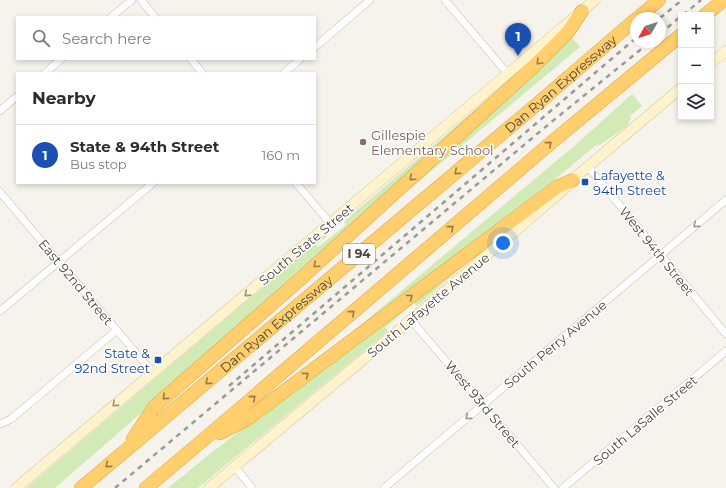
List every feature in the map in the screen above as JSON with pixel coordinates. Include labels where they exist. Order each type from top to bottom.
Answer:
[{"type":"highway","name":"Dan Ryan Expressway","points":[[645,12],[659,0]]},
{"type":"highway","points":[[710,12],[724,0]]},
{"type":"highway","points":[[125,451],[154,407],[297,282],[533,67],[568,32],[582,11]]},
{"type":"highway","name":"Dan Ryan Expressway","points":[[81,488],[536,106],[630,25]]},
{"type":"highway","points":[[146,488],[552,142],[678,37]]},
{"type":"highway","points":[[202,441],[246,420],[557,187],[573,180]]},
{"type":"main road","name":"South State Street","points":[[16,488],[595,0]]},
{"type":"main road","points":[[714,61],[726,51]]},
{"type":"main road","name":"South Lafayette Avenue","points":[[209,488],[411,320],[678,91]]},
{"type":"street","points":[[112,16],[132,0]]},
{"type":"street","points":[[141,0],[154,16]]},
{"type":"street","points":[[316,46],[370,0]]},
{"type":"street","points":[[445,0],[508,74]]},
{"type":"street","points":[[46,72],[61,60]]},
{"type":"street","points":[[191,60],[201,72]]},
{"type":"street","points":[[285,72],[299,60]]},
{"type":"street","points":[[0,111],[16,97]]},
{"type":"street","name":"West 94th Street","points":[[588,167],[726,334]]},
{"type":"street","points":[[0,311],[152,184]]},
{"type":"street","points":[[297,184],[330,223]]},
{"type":"street","name":"East 92nd Street","points":[[0,192],[153,373]]},
{"type":"street","name":"South Perry Avenue","points":[[384,488],[726,200]]},
{"type":"street","name":"West 93rd Street","points":[[411,320],[554,488]]},
{"type":"street","points":[[0,424],[10,419],[117,330]]},
{"type":"street","name":"South LaSalle Street","points":[[563,488],[726,351]]},
{"type":"street","points":[[235,467],[252,488]]},
{"type":"green space","points":[[571,36],[580,47],[410,189],[408,187]]},
{"type":"green space","points":[[632,94],[642,106],[630,116],[631,118],[627,126],[600,145],[596,145],[509,218],[344,339],[580,141]]},
{"type":"green space","points":[[490,97],[492,99],[131,422],[55,488],[26,488],[326,234],[327,236],[316,245],[318,247],[346,225],[344,222],[349,217]]},
{"type":"green space","points":[[500,237],[474,260],[472,258],[417,306],[414,303],[385,327],[388,331],[198,488],[168,488],[275,404]]},
{"type":"railway","points":[[666,13],[682,0]]},
{"type":"railway","points":[[687,12],[701,0]]},
{"type":"railway","points":[[666,29],[678,19]]},
{"type":"railway","points":[[229,386],[630,43]]},
{"type":"railway","points":[[115,488],[549,124],[643,48]]},
{"type":"place","name":"State & 94th Street","points":[[518,56]]},
{"type":"place","name":"Gillespie Elementary School","points":[[363,142]]},
{"type":"place","name":"Lafayette & 94th Street","points":[[585,182]]},
{"type":"place","name":"State & 92nd Street","points":[[158,360]]}]
